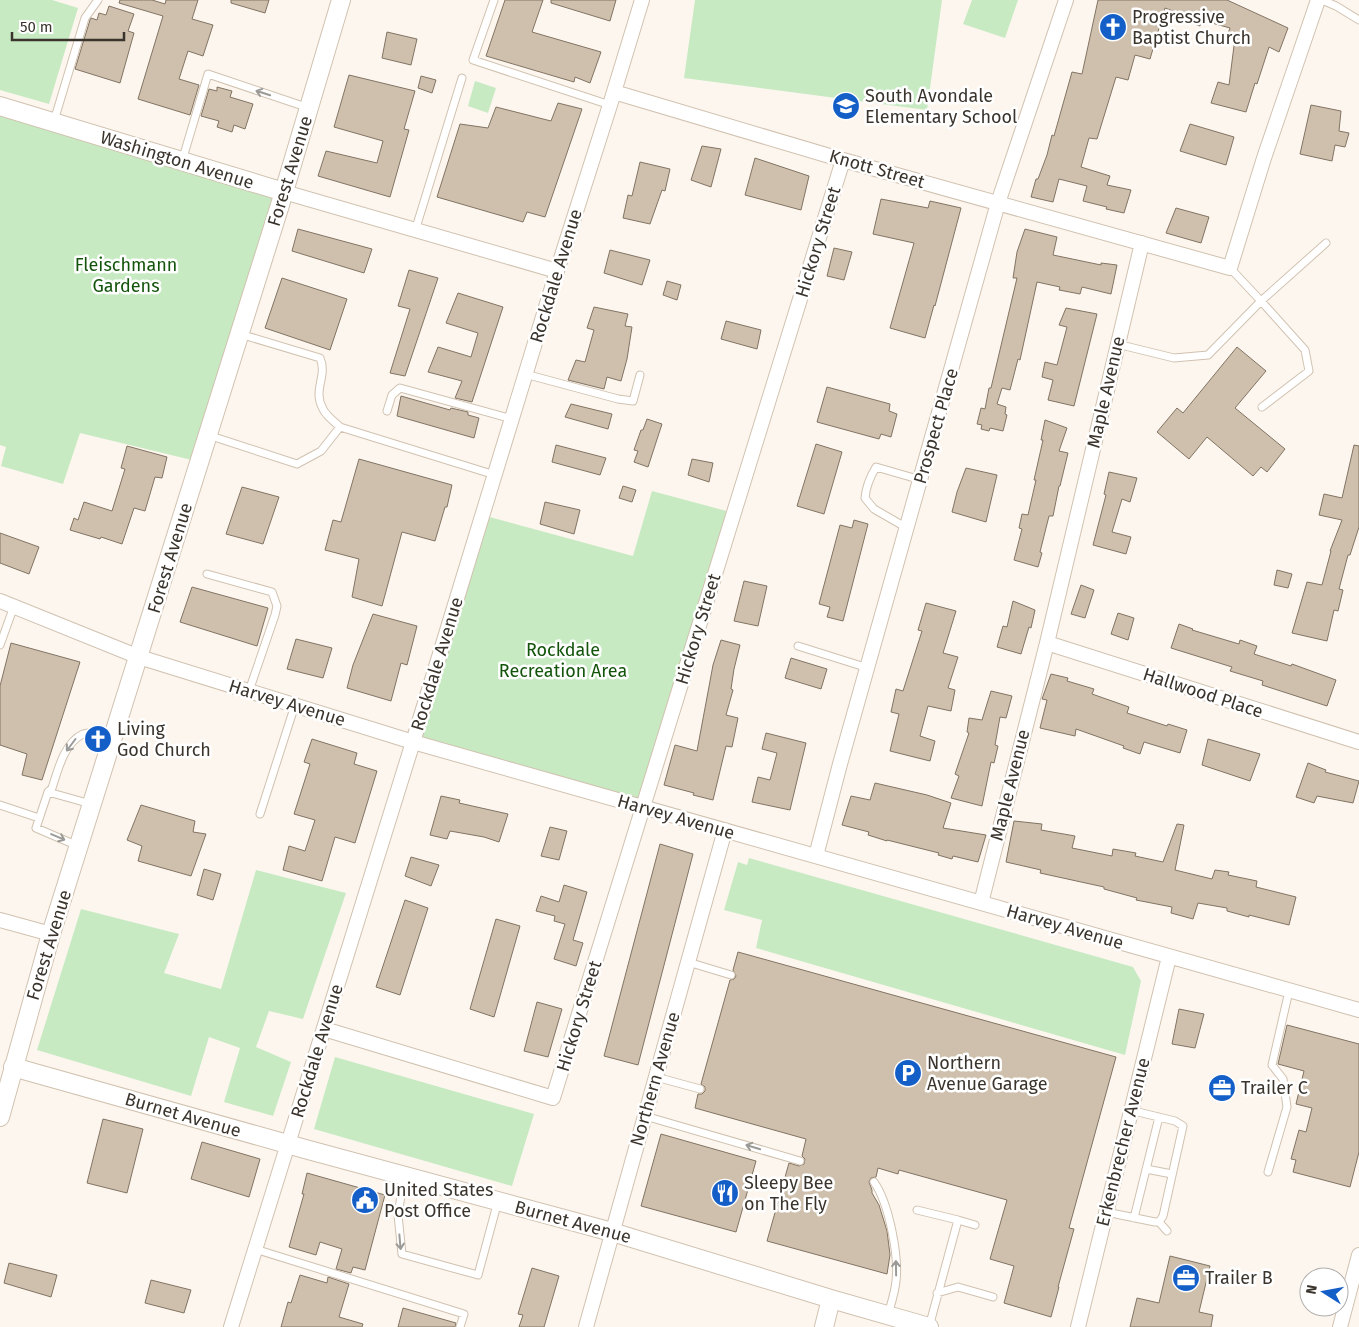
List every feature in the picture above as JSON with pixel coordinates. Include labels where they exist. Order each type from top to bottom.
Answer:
[{"type":"street","name":"Forest Avenue","points":[[0,1117],[51,934],[240,334],[341,0]]},
{"type":"street","name":"Rockdale Avenue","points":[[231,1327],[413,742],[556,271],[642,0]]},
{"type":"street","name":"Prospect Place","points":[[816,856],[998,203],[1066,0]]},
{"type":"street","points":[[1142,243],[1230,268],[1264,158],[1318,0]]},
{"type":"street","name":"Knott Street","points":[[612,99],[843,160],[1142,243]]},
{"type":"street","name":"Washington Avenue","points":[[0,106],[284,192],[556,271]]},
{"type":"street","name":"Hickory Street","points":[[324,1029],[554,1098],[843,160]]},
{"type":"street","name":"Maple Avenue","points":[[981,903],[1047,643],[1142,243]]},
{"type":"street","name":"Harvey Avenue","points":[[0,601],[139,657],[413,742],[1359,1010]]},
{"type":"street","name":"Hallwood Place","points":[[1047,643],[1359,742]]},
{"type":"street","name":"Northern Avenue","points":[[586,1327],[725,830]]},
{"type":"street","points":[[0,920],[51,934]]},
{"type":"street","name":"Erkenbrecher Avenue","points":[[1078,1327],[1169,957]]},
{"type":"street","name":"Burnet Avenue","points":[[13,1067],[288,1145],[612,1232],[929,1327]]},
{"type":"street","points":[[1340,1327],[1356,1282],[1359,1255]]},
{"type":"street","points":[[824,1327],[831,1299]]},
{"type":"lane","points":[[53,122],[86,18],[98,0]]},
{"type":"lane","points":[[494,0],[473,60],[612,99]]},
{"type":"lane","points":[[1322,0],[1359,20]]},
{"type":"lane","points":[[182,161],[208,74],[309,108]]},
{"type":"lane","points":[[416,230],[462,78]]},
{"type":"lane","points":[[1117,344],[1174,358],[1208,355],[1261,302],[1326,244]]},
{"type":"lane","points":[[1230,268],[1305,350],[1309,371],[1262,407]]},
{"type":"lane","points":[[240,334],[320,358],[324,367],[318,392],[323,410],[340,427],[494,474]]},
{"type":"lane","points":[[525,374],[618,399],[633,401],[640,375]]},
{"type":"lane","points":[[387,410],[392,395],[400,388],[512,419]]},
{"type":"lane","points":[[208,436],[297,464],[321,451],[340,427]]},
{"type":"lane","points":[[908,528],[874,509],[865,498],[865,491],[876,467],[921,480]]},
{"type":"lane","points":[[207,574],[272,592],[277,606],[276,615],[249,691]]},
{"type":"lane","points":[[0,645],[14,606]]},
{"type":"lane","points":[[798,646],[868,668]]},
{"type":"lane","points":[[260,814],[295,705]]},
{"type":"lane","points":[[79,846],[36,828],[39,818],[48,792],[52,788],[69,746],[75,739],[84,734],[94,732],[115,732]]},
{"type":"lane","points":[[48,792],[92,804]]},
{"type":"lane","points":[[0,805],[39,818]]},
{"type":"lane","points":[[688,962],[731,975]]},
{"type":"lane","points":[[1268,1172],[1287,1107],[1283,1079],[1272,1065],[1289,991]]},
{"type":"lane","points":[[656,1077],[700,1089]]},
{"type":"lane","points":[[1130,1110],[1175,1121],[1183,1126],[1163,1216],[1159,1222]]},
{"type":"lane","points":[[645,1116],[800,1162]]},
{"type":"lane","points":[[1134,1218],[1159,1117]]},
{"type":"lane","points":[[1146,1169],[1172,1174]]},
{"type":"lane","points":[[404,1176],[398,1215],[402,1254],[478,1275],[498,1202]]},
{"type":"lane","points":[[874,1182],[880,1191],[887,1210],[896,1258],[896,1281],[888,1316]]},
{"type":"lane","points":[[917,1210],[975,1225]]},
{"type":"lane","points":[[1106,1212],[1159,1222],[1168,1231]]},
{"type":"lane","points":[[929,1327],[958,1220]]},
{"type":"lane","points":[[256,1249],[464,1314],[460,1327]]},
{"type":"lane","points":[[937,1293],[958,1288],[993,1297]]},
{"type":"green space","points":[[0,0],[52,0],[78,8],[49,104],[0,90]]},
{"type":"green space","points":[[695,0],[942,0],[927,110],[684,78]]},
{"type":"green space","points":[[972,0],[1018,0],[1005,38],[963,24]]},
{"type":"green space","points":[[475,81],[496,88],[488,113],[468,106]]},
{"type":"green space","name":"Fleischmann Gardens","points":[[0,106],[284,192],[200,462],[80,433],[63,484],[1,466],[6,447],[0,445]]},
{"type":"green space","name":"Rockdale Recreation Area","points":[[652,491],[734,513],[643,808],[413,742],[482,515],[633,556]]},
{"type":"green space","points":[[749,858],[1133,967],[1141,981],[1125,1055],[756,948],[762,920],[724,910],[738,862],[747,865]]},
{"type":"green space","points":[[256,870],[346,893],[303,1019],[269,1011],[256,1047],[291,1062],[273,1116],[224,1102],[240,1048],[209,1037],[191,1096],[37,1050],[81,909],[179,934],[164,973],[221,989]]},
{"type":"green space","points":[[335,1057],[534,1114],[512,1186],[314,1129]]},
{"type":"building","points":[[120,0],[152,0],[165,4],[166,0],[198,0],[192,19],[213,25],[203,56],[188,51],[179,79],[199,85],[190,115],[138,99],[163,16],[119,3]]},
{"type":"building","points":[[231,0],[269,0],[265,13],[231,3]]},
{"type":"building","points":[[505,0],[543,0],[532,32],[601,52],[590,83],[575,77],[574,82],[486,56]]},
{"type":"building","points":[[551,0],[616,0],[610,21],[551,3]]},
{"type":"building","points":[[1098,0],[1227,0],[1288,28],[1279,52],[1269,47],[1246,112],[1211,103],[1218,82],[1229,85],[1235,38],[1227,36],[1230,28],[1201,20],[1200,26],[1185,21],[1186,16],[1165,8],[1150,59],[1135,55],[1128,80],[1116,77],[1097,139],[1089,138],[1081,167],[1110,176],[1107,185],[1131,190],[1124,213],[1083,201],[1087,186],[1059,179],[1053,202],[1031,197],[1036,179],[1038,179],[1047,155],[1052,135],[1054,136],[1072,72],[1082,74]]},
{"type":"building","points":[[109,6],[134,14],[128,31],[134,33],[120,83],[75,69],[91,18],[97,20],[99,13],[106,15]]},
{"type":"building","points":[[387,32],[417,39],[411,65],[382,58]]},
{"type":"building","points":[[349,75],[415,91],[404,129],[409,130],[390,197],[318,176],[326,151],[377,163],[383,141],[334,127]]},
{"type":"building","points":[[421,76],[436,80],[432,93],[418,88]]},
{"type":"building","points":[[217,87],[232,91],[230,97],[253,104],[245,129],[234,125],[232,132],[217,127],[219,121],[201,116],[209,89],[217,91]]},
{"type":"building","points":[[558,103],[582,109],[545,217],[527,212],[523,222],[437,197],[460,124],[488,128],[496,107],[551,121]]},
{"type":"building","points":[[1311,105],[1341,111],[1339,131],[1349,133],[1345,147],[1335,145],[1332,161],[1300,154]]},
{"type":"building","points":[[1190,124],[1234,137],[1226,165],[1180,151]]},
{"type":"building","points":[[702,146],[721,149],[711,187],[691,180]]},
{"type":"building","points":[[755,158],[809,176],[801,210],[745,195]]},
{"type":"building","points":[[640,162],[670,169],[665,191],[662,190],[650,224],[623,218],[628,195],[632,196]]},
{"type":"building","points":[[881,199],[928,208],[930,201],[961,208],[925,338],[890,328],[914,243],[873,234]]},
{"type":"building","points":[[1176,208],[1209,217],[1201,243],[1166,233]]},
{"type":"building","points":[[298,229],[372,249],[364,273],[292,251]]},
{"type":"building","points":[[1025,229],[1057,237],[1053,255],[1101,265],[1101,263],[1117,265],[1111,294],[1082,287],[1080,294],[1059,290],[1060,287],[1037,282],[1020,360],[1018,359],[1010,390],[1002,388],[997,404],[1006,407],[1005,414],[1007,415],[1003,431],[990,428],[989,431],[981,429],[982,425],[977,424],[981,408],[985,409],[989,388],[991,388],[1017,278],[1013,278],[1017,252]]},
{"type":"building","points":[[834,248],[852,252],[844,280],[827,276]]},
{"type":"building","points":[[610,250],[650,260],[642,285],[604,273]]},
{"type":"building","points":[[409,270],[438,278],[405,376],[390,373],[410,309],[398,306]]},
{"type":"building","points":[[282,278],[347,299],[330,350],[265,328]]},
{"type":"building","points":[[667,281],[681,285],[677,300],[663,295]]},
{"type":"building","points":[[458,293],[503,307],[472,402],[455,398],[462,381],[428,372],[438,347],[471,357],[478,333],[446,323]]},
{"type":"building","points":[[594,307],[628,314],[625,326],[632,327],[621,381],[607,377],[604,389],[568,380],[576,360],[585,362],[594,330],[587,328]]},
{"type":"building","points":[[1066,308],[1097,314],[1074,406],[1048,400],[1053,380],[1042,377],[1045,362],[1057,365],[1067,327],[1059,325]]},
{"type":"building","points":[[726,321],[761,330],[757,349],[721,339]]},
{"type":"building","points":[[1237,347],[1266,371],[1235,408],[1285,449],[1267,472],[1261,467],[1253,476],[1207,437],[1189,459],[1157,432],[1177,408],[1183,413]]},
{"type":"building","points":[[827,387],[890,404],[889,411],[897,414],[891,437],[881,434],[879,439],[817,422]]},
{"type":"building","points":[[401,396],[450,410],[451,408],[468,412],[468,415],[479,418],[474,438],[397,416]]},
{"type":"building","points":[[571,404],[612,414],[608,429],[565,417]]},
{"type":"building","points":[[647,419],[662,424],[648,467],[634,462],[638,451],[634,450]]},
{"type":"building","points":[[1045,420],[1067,428],[1059,451],[1068,453],[1053,516],[1049,516],[1038,567],[1014,560],[1022,529],[1019,528],[1022,514],[1028,515],[1036,480],[1034,480],[1043,440],[1041,440]]},
{"type":"building","points":[[816,444],[842,452],[824,514],[797,506]]},
{"type":"building","points":[[556,445],[606,458],[600,475],[552,462]]},
{"type":"building","points":[[1354,445],[1359,446],[1359,527],[1350,555],[1348,555],[1339,589],[1343,590],[1338,611],[1334,610],[1327,641],[1292,633],[1307,582],[1322,585],[1330,551],[1342,520],[1319,515],[1324,494],[1342,498]]},
{"type":"building","points":[[127,446],[167,457],[162,478],[155,477],[145,511],[134,508],[122,544],[70,530],[74,518],[78,520],[84,502],[112,511],[125,469],[121,468]]},
{"type":"building","points":[[359,459],[452,485],[447,507],[445,507],[435,541],[402,532],[382,606],[352,597],[359,559],[325,550],[333,520],[341,522]]},
{"type":"building","points":[[692,459],[713,463],[709,482],[688,475]]},
{"type":"building","points":[[966,468],[997,475],[986,522],[952,512]]},
{"type":"building","points":[[1109,472],[1137,478],[1130,502],[1122,499],[1112,532],[1131,537],[1126,554],[1093,545],[1106,495],[1104,494]]},
{"type":"building","points":[[623,486],[636,490],[632,502],[619,498]]},
{"type":"building","points":[[242,487],[279,497],[263,544],[226,534]]},
{"type":"building","points":[[545,502],[580,510],[574,534],[540,524]]},
{"type":"building","points":[[854,520],[868,524],[843,621],[827,617],[830,607],[819,604],[840,525],[852,528]]},
{"type":"building","points":[[0,533],[39,547],[29,574],[0,563]]},
{"type":"building","points":[[1277,570],[1292,574],[1288,588],[1274,585]]},
{"type":"building","points":[[744,581],[767,586],[758,626],[734,621]]},
{"type":"building","points":[[1081,585],[1094,590],[1085,618],[1071,614]]},
{"type":"building","points":[[192,587],[268,608],[257,646],[180,622]]},
{"type":"building","points":[[1013,601],[1035,610],[1031,628],[1029,627],[1021,654],[997,647],[1003,626],[1007,627]]},
{"type":"building","points":[[926,603],[956,611],[943,653],[958,657],[948,688],[955,690],[951,711],[928,706],[920,736],[935,741],[930,761],[890,751],[899,714],[891,712],[896,689],[903,691],[922,631],[918,630]]},
{"type":"building","points":[[1118,613],[1134,618],[1128,640],[1111,634]]},
{"type":"building","points":[[373,614],[417,626],[407,665],[401,663],[391,701],[347,688],[353,665]]},
{"type":"building","points":[[1179,624],[1192,630],[1239,644],[1240,640],[1257,646],[1254,654],[1291,666],[1292,664],[1336,680],[1327,706],[1262,685],[1263,681],[1230,671],[1232,667],[1171,648]]},
{"type":"building","points":[[296,639],[332,648],[323,678],[287,669]]},
{"type":"building","points":[[721,640],[740,645],[734,669],[731,689],[733,690],[726,715],[738,718],[732,747],[726,746],[713,800],[664,785],[675,745],[697,751],[713,665]]},
{"type":"building","points":[[11,643],[80,662],[42,780],[22,775],[27,754],[0,745],[0,686]]},
{"type":"building","points":[[791,658],[827,669],[821,689],[785,678]]},
{"type":"building","points":[[1051,674],[1068,678],[1067,681],[1094,689],[1092,694],[1129,707],[1127,713],[1167,726],[1168,724],[1187,730],[1180,753],[1144,742],[1140,754],[1123,748],[1124,746],[1076,729],[1075,736],[1040,728],[1047,700],[1042,699]]},
{"type":"building","points":[[991,691],[1012,696],[1006,718],[1000,717],[995,745],[998,746],[994,763],[991,762],[982,806],[951,798],[959,776],[955,774],[969,733],[967,732],[969,718],[982,720]]},
{"type":"building","points":[[766,733],[806,743],[790,810],[752,802],[758,777],[770,780],[777,753],[762,749]]},
{"type":"building","points":[[312,739],[357,753],[354,764],[377,771],[355,843],[335,837],[322,881],[283,870],[289,846],[305,851],[315,820],[294,814],[310,764],[304,762]]},
{"type":"building","points":[[1208,739],[1260,754],[1250,781],[1202,765]]},
{"type":"building","points":[[1308,763],[1326,770],[1325,772],[1359,781],[1353,803],[1317,796],[1314,803],[1296,797]]},
{"type":"building","points":[[875,783],[927,795],[951,803],[943,828],[986,835],[978,862],[953,856],[952,859],[938,855],[939,853],[887,841],[868,835],[869,832],[842,825],[851,796],[870,800]]},
{"type":"building","points":[[441,796],[460,800],[459,803],[508,814],[499,842],[484,837],[450,831],[447,839],[430,835]]},
{"type":"building","points":[[141,805],[195,821],[193,832],[206,834],[191,876],[138,861],[142,846],[127,840]]},
{"type":"building","points":[[1014,821],[1042,824],[1041,830],[1075,836],[1072,848],[1112,856],[1113,849],[1136,853],[1135,856],[1163,862],[1177,824],[1184,825],[1175,870],[1212,879],[1215,870],[1229,872],[1228,875],[1257,881],[1256,887],[1296,897],[1289,925],[1227,911],[1227,908],[1198,903],[1193,919],[1171,913],[1172,907],[1136,900],[1137,898],[1104,889],[1104,887],[1040,873],[1041,870],[1006,862]]},
{"type":"building","points":[[550,827],[567,831],[559,860],[541,856]]},
{"type":"building","points":[[660,844],[693,854],[638,1065],[604,1056]]},
{"type":"building","points":[[411,857],[439,865],[431,886],[405,876]]},
{"type":"building","points":[[204,869],[221,874],[213,900],[197,895]]},
{"type":"building","points":[[564,885],[587,892],[573,940],[583,943],[576,966],[554,959],[565,924],[554,921],[555,916],[536,911],[541,896],[559,902]]},
{"type":"building","points":[[405,900],[428,908],[400,995],[376,987]]},
{"type":"building","points":[[496,919],[520,926],[494,1017],[470,1009]]},
{"type":"building","name":"Northern Avenue Garage","points":[[738,952],[1116,1057],[1069,1228],[1074,1229],[1051,1317],[1004,1303],[1014,1266],[990,1259],[1007,1200],[899,1170],[898,1174],[878,1168],[876,1177],[871,1178],[869,1182],[887,1231],[890,1255],[887,1274],[767,1241],[789,1163],[799,1166],[804,1164],[805,1159],[802,1156],[806,1139],[695,1108],[698,1094],[702,1094],[705,1091],[705,1087],[701,1084],[730,980],[736,976],[733,970]]},
{"type":"building","points":[[537,1002],[562,1009],[548,1057],[524,1051]]},
{"type":"building","points":[[1179,1009],[1204,1014],[1195,1048],[1172,1044]]},
{"type":"building","points":[[1287,1025],[1359,1044],[1359,1152],[1350,1187],[1293,1172],[1296,1160],[1291,1159],[1299,1130],[1306,1132],[1312,1108],[1296,1104],[1304,1071],[1278,1064]]},
{"type":"building","points":[[103,1119],[143,1129],[127,1193],[87,1183]]},
{"type":"building","points":[[661,1134],[756,1161],[736,1232],[641,1206]]},
{"type":"building","points":[[202,1142],[260,1159],[249,1197],[191,1179]]},
{"type":"building","points":[[307,1173],[385,1195],[365,1270],[353,1267],[351,1273],[336,1269],[342,1249],[320,1242],[316,1255],[289,1247],[304,1194],[302,1194]]},
{"type":"building","points":[[1170,1256],[1210,1266],[1199,1312],[1213,1315],[1211,1327],[1130,1327],[1137,1298],[1159,1303]]},
{"type":"building","points":[[9,1263],[57,1275],[51,1297],[4,1283]]},
{"type":"building","points":[[532,1268],[559,1276],[544,1327],[519,1327],[523,1315],[518,1314]]},
{"type":"building","points":[[300,1275],[327,1283],[328,1277],[349,1284],[339,1317],[363,1324],[362,1327],[281,1327],[288,1302],[291,1303]]},
{"type":"building","points":[[151,1280],[191,1290],[184,1313],[145,1303]]},
{"type":"building","points":[[403,1308],[456,1323],[455,1327],[398,1327]]},
{"type":"place","name":"Progressive Baptist Church","points":[[1113,27]]},
{"type":"place","name":"South Avondale Elementary School","points":[[846,106]]},
{"type":"place","name":"Living God Church","points":[[98,739]]},
{"type":"place","name":"Northern Avenue Garage","points":[[908,1073]]},
{"type":"place","name":"Trailer C","points":[[1222,1088]]},
{"type":"place","name":"Sleepy Bee on The Fly","points":[[725,1193]]},
{"type":"place","name":"United States Post Office","points":[[365,1200]]},
{"type":"place","name":"Trailer B","points":[[1186,1278]]}]
